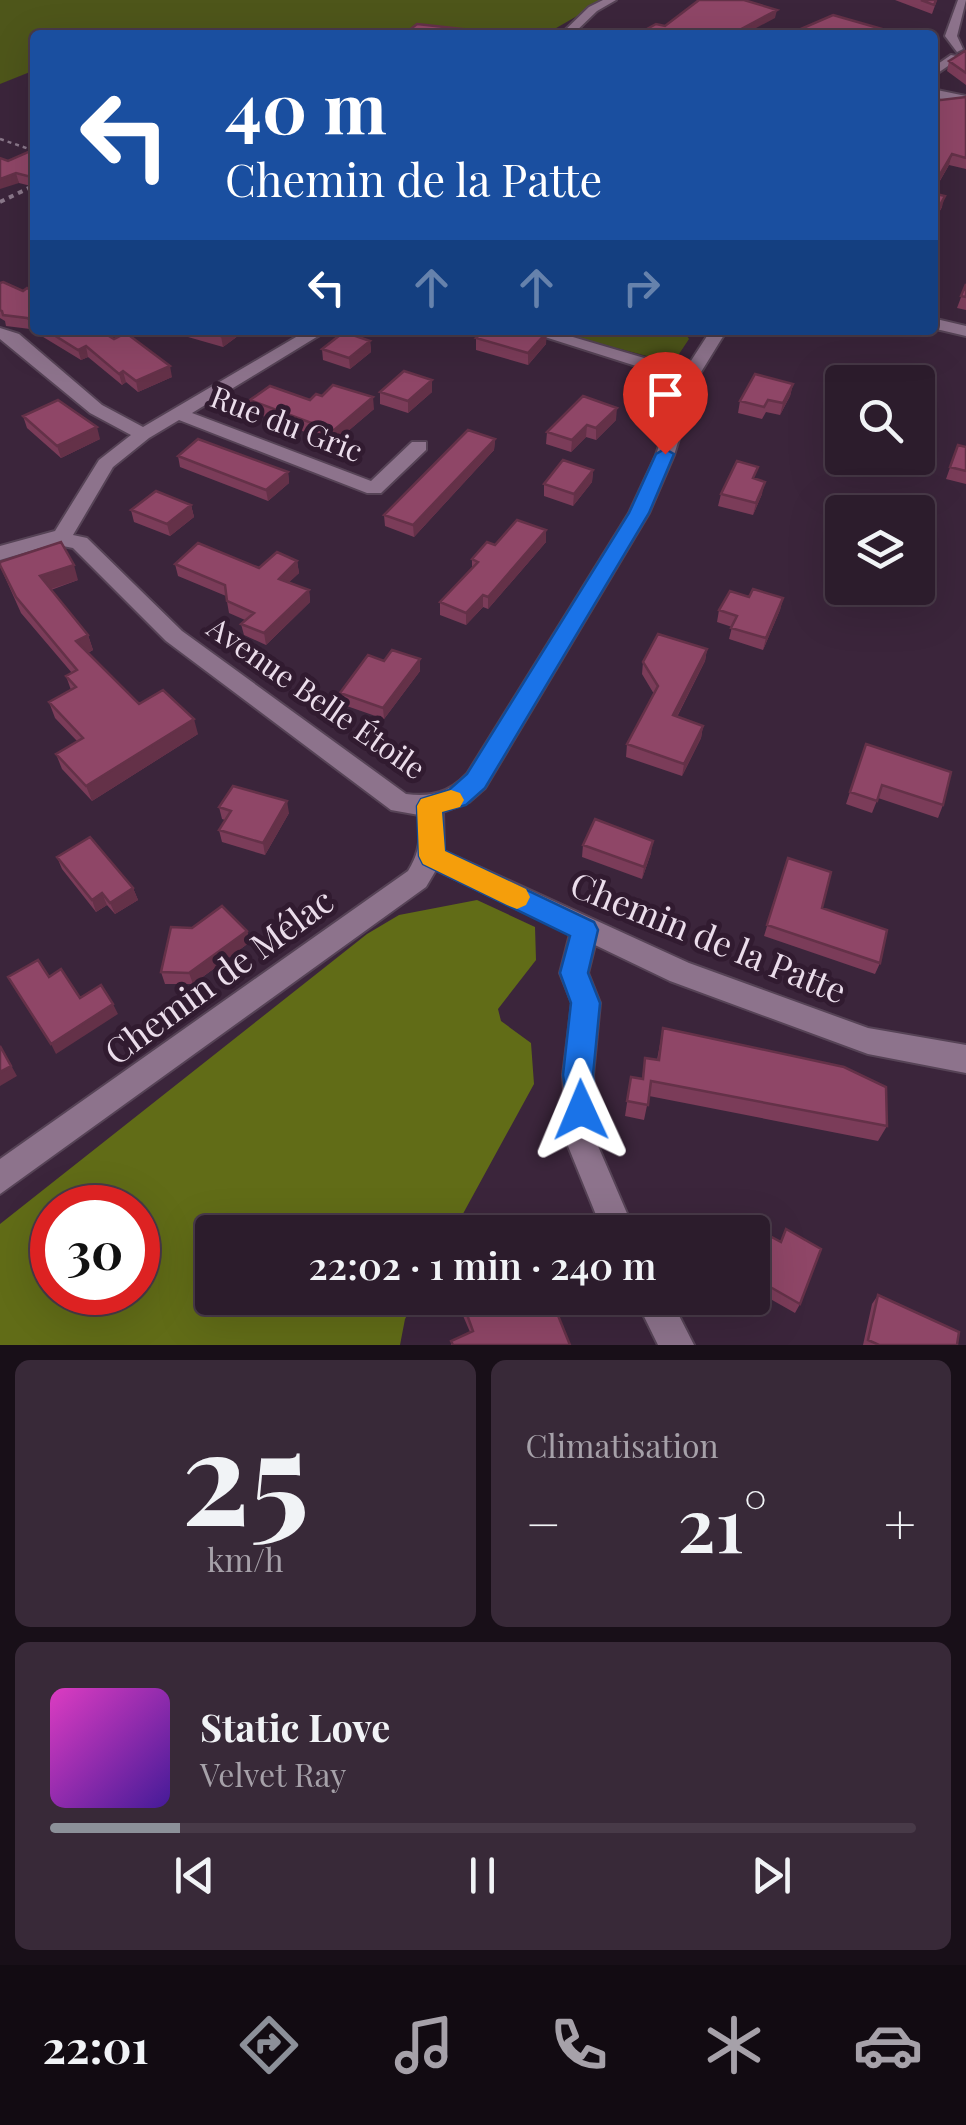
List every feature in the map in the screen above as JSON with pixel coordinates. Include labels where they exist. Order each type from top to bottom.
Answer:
[{"type":"street","points":[[571,30],[593,8],[611,0]]},
{"type":"street","points":[[938,70],[961,53],[952,36],[963,0]]},
{"type":"street","points":[[938,94],[966,100]]},
{"type":"street","points":[[938,324],[966,331]]},
{"type":"street","points":[[0,332],[13,338],[96,409],[143,434]]},
{"type":"street","points":[[0,553],[42,539],[62,537],[106,464],[143,434],[311,335]]},
{"type":"street","points":[[548,335],[689,377]]},
{"type":"street","name":"Avenue Belle Étoile","points":[[62,537],[80,543],[174,636],[400,803],[430,806],[457,798],[476,781],[572,628],[653,484],[689,377],[716,335]]},
{"type":"street","name":"Rue du Gric","points":[[176,412],[374,489],[419,446]]},
{"type":"street","points":[[430,806],[432,856]]},
{"type":"street","name":"Chemin de la Patte","points":[[432,856],[680,972],[868,1040],[966,1059]]},
{"type":"street","name":"Chemin de Mélac","points":[[0,1178],[417,878],[432,856]]},
{"type":"street","points":[[585,930],[574,973],[586,1003],[578,1075],[584,1146],[612,1215]]},
{"type":"street","points":[[661,1315],[678,1345]]},
{"type":"path","points":[[0,139],[30,149]]},
{"type":"path","points":[[0,202],[30,187]]},
{"type":"green space","points":[[0,0],[605,0],[553,30],[30,30],[30,72],[0,84]]},
{"type":"green space","points":[[568,335],[686,335],[689,339],[673,363]]},
{"type":"green space","points":[[477,900],[535,927],[536,960],[498,1009],[501,1021],[531,1043],[534,1084],[462,1215],[195,1215],[195,1315],[407,1315],[400,1345],[0,1345],[0,1224],[30,1200],[30,1315],[160,1315],[160,1185],[49,1185],[367,934],[399,915]]},
{"type":"building","points":[[699,0],[744,0],[777,10],[739,30],[645,30],[656,24],[665,26]]},
{"type":"building","points":[[833,15],[886,30],[810,30],[803,28]]},
{"type":"building","points":[[417,24],[471,30],[409,30]]},
{"type":"building","points":[[966,52],[966,73],[949,61]]},
{"type":"building","points":[[966,97],[966,158],[952,154],[938,178],[938,100]]},
{"type":"building","points":[[30,153],[30,177],[16,173],[0,179],[0,158],[8,161]]},
{"type":"building","points":[[0,283],[30,290],[30,320],[3,315]]},
{"type":"building","points":[[54,335],[107,335],[114,339],[129,335],[170,366],[136,381],[123,371],[119,374],[86,346],[78,350]]},
{"type":"building","points":[[340,335],[370,341],[349,358],[322,349]]},
{"type":"building","points":[[479,335],[544,335],[528,353],[476,338]]},
{"type":"building","points":[[404,371],[432,380],[408,401],[380,392]]},
{"type":"building","points":[[755,374],[793,384],[783,403],[768,400],[764,407],[740,401]]},
{"type":"building","points":[[333,385],[373,397],[333,431],[250,400],[270,386],[310,400],[316,394],[322,396]]},
{"type":"building","points":[[583,396],[617,408],[596,428],[587,425],[572,440],[547,432]]},
{"type":"building","points":[[58,400],[97,427],[57,446],[23,416]]},
{"type":"building","points":[[468,430],[495,439],[413,525],[384,515]]},
{"type":"building","points":[[198,439],[288,472],[266,490],[178,456]]},
{"type":"building","points":[[958,445],[966,447],[966,471],[950,467]]},
{"type":"building","points":[[563,460],[593,470],[574,494],[544,484]]},
{"type":"building","points":[[737,461],[758,467],[753,478],[765,482],[756,503],[721,494]]},
{"type":"building","points":[[156,491],[191,505],[167,524],[131,510]]},
{"type":"building","points":[[517,520],[546,530],[488,597],[483,595],[466,613],[440,602],[478,562],[472,559],[487,542],[495,545]]},
{"type":"building","points":[[61,542],[74,565],[40,576],[88,635],[76,641],[139,704],[163,690],[194,719],[86,786],[56,754],[83,738],[49,702],[76,687],[66,676],[77,670],[16,597],[0,565]]},
{"type":"building","points":[[198,543],[259,568],[277,552],[297,561],[279,579],[309,590],[264,633],[241,624],[254,613],[227,601],[225,585],[175,564]]},
{"type":"building","points":[[753,589],[783,598],[766,638],[731,628],[737,616],[719,610],[730,591],[749,597]]},
{"type":"building","points":[[658,634],[707,649],[673,715],[703,726],[684,764],[627,744],[658,686],[643,662]]},
{"type":"building","points":[[392,650],[420,659],[383,708],[340,693],[368,655],[384,661]]},
{"type":"building","points":[[866,744],[951,772],[943,805],[882,785],[877,801],[850,792]]},
{"type":"building","points":[[233,786],[287,801],[263,843],[219,830],[231,811],[219,807]]},
{"type":"building","points":[[595,819],[653,841],[644,867],[583,845]]},
{"type":"building","points":[[90,837],[133,888],[110,903],[102,893],[92,900],[57,857]]},
{"type":"building","points":[[788,858],[831,872],[822,908],[887,930],[880,963],[767,925]]},
{"type":"building","points":[[222,906],[247,931],[189,973],[161,972],[171,927],[192,928]]},
{"type":"building","points":[[38,960],[49,977],[61,969],[80,998],[101,985],[113,1004],[51,1044],[8,977]]},
{"type":"building","points":[[663,1028],[844,1067],[886,1087],[887,1126],[651,1081],[648,1105],[627,1101],[631,1077],[643,1079],[645,1058],[659,1060]]},
{"type":"building","points":[[0,1046],[11,1066],[0,1072]]},
{"type":"building","points":[[786,1229],[821,1249],[800,1304],[770,1287],[770,1236],[781,1242]]},
{"type":"building","points":[[878,1295],[959,1332],[957,1345],[879,1345],[868,1340]]},
{"type":"building","points":[[467,1315],[558,1315],[570,1345],[453,1345],[451,1341],[473,1331]]},
{"type":"slow traffic","points":[[451,800],[430,806],[432,856],[517,897]]},
{"type":"route","points":[[581,1110],[578,1075],[586,1003],[574,973],[585,930],[432,856],[430,806],[457,798],[476,781],[639,513],[665,454]]}]
